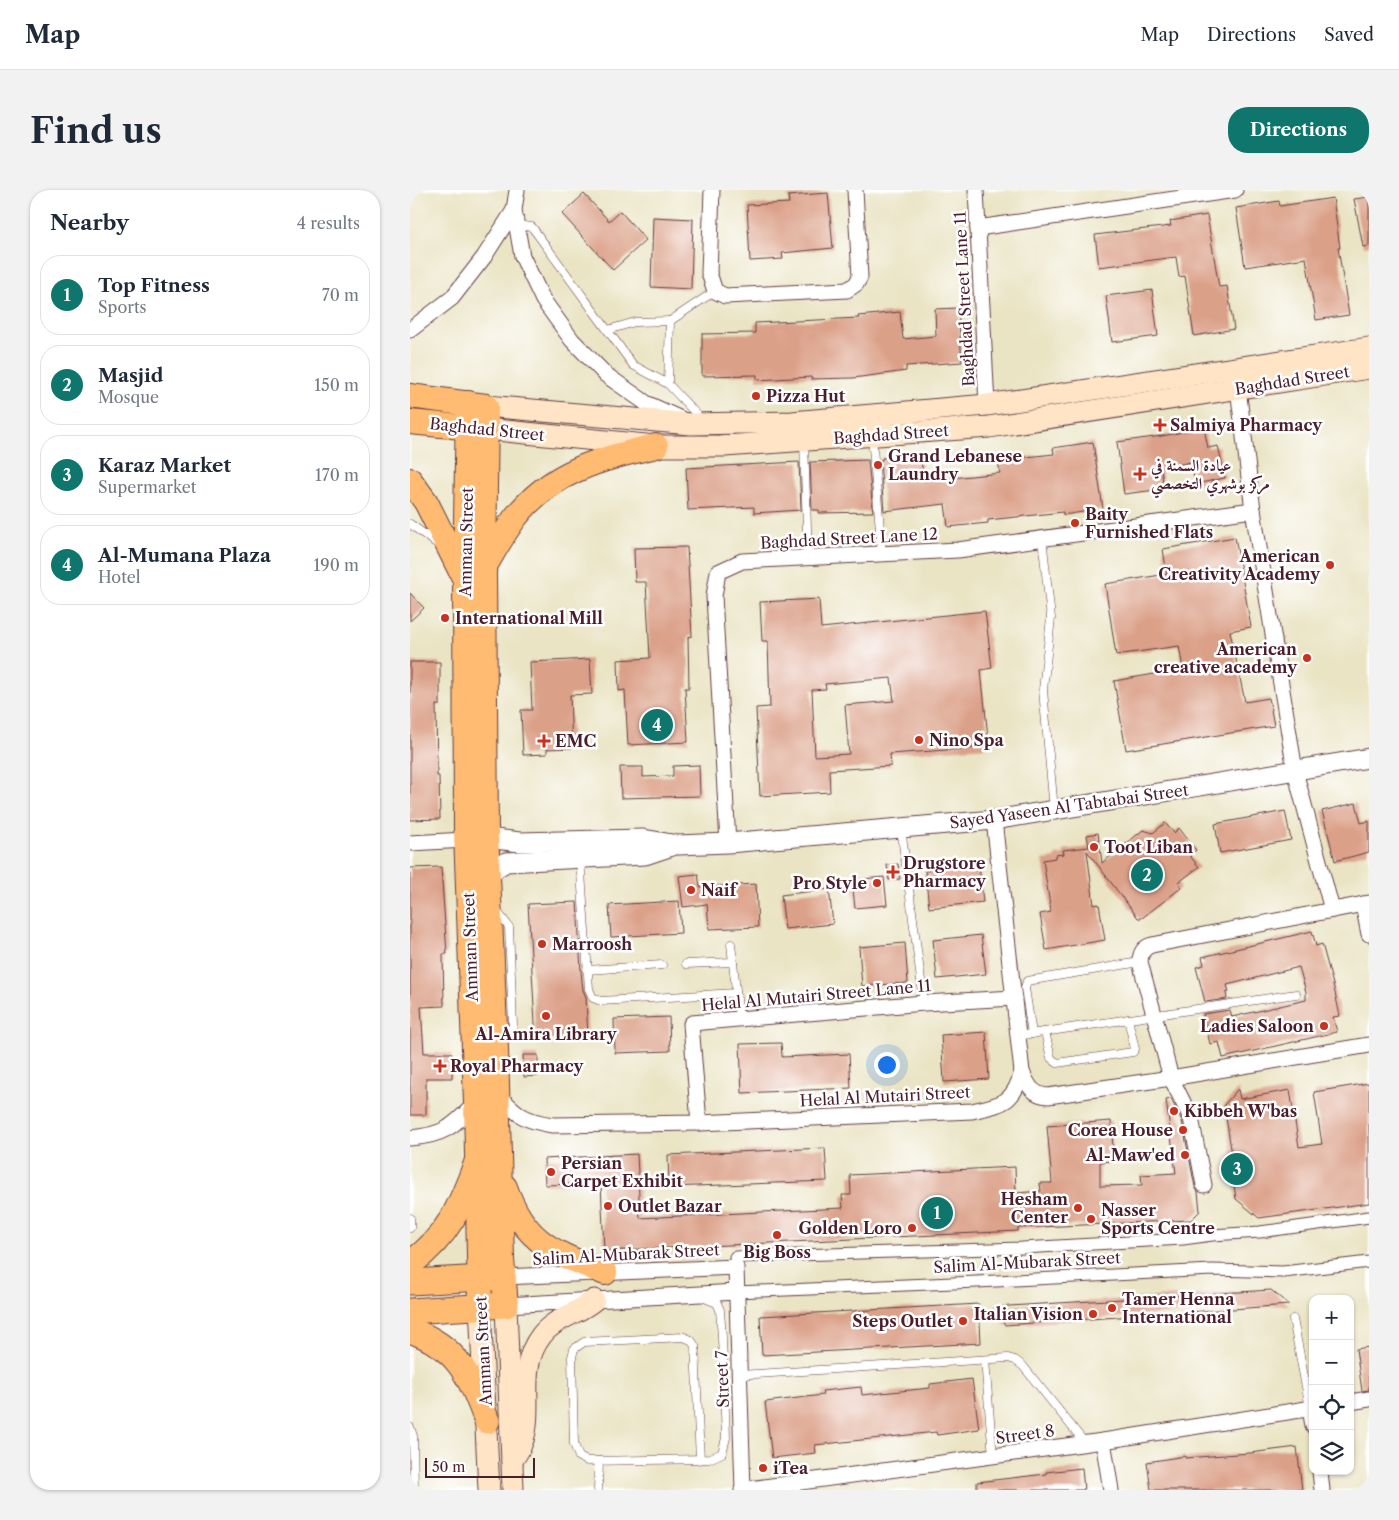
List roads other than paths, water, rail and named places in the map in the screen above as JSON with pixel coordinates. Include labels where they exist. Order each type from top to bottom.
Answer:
[{"type":"highway","points":[[410,1264],[438,1239],[452,1220],[464,1196],[488,1166]]},
{"type":"highway","points":[[410,1282],[491,1278]]},
{"type":"highway","points":[[410,1310],[506,1305]]},
{"type":"highway","points":[[410,1330],[437,1343],[459,1363],[471,1380],[487,1421]]},
{"type":"main road","name":"Baghdad Street","points":[[410,396],[477,404],[698,423],[792,422],[987,405],[1369,348]]},
{"type":"main road","name":"Baghdad Street","points":[[410,422],[656,446],[725,446],[989,427],[1369,368]]},
{"type":"main road","name":"Amman Street","points":[[477,404],[474,575],[476,836],[487,1099],[491,1278],[480,1306],[489,1490]]},
{"type":"main road","points":[[410,480],[426,502],[452,554],[474,575],[515,519],[540,492],[553,482],[611,456],[656,446]]},
{"type":"main road","name":"Amman Street","points":[[476,836],[487,888],[496,1048],[487,1099]]},
{"type":"main road","points":[[488,1166],[516,1214],[546,1247],[564,1257],[614,1272]]},
{"type":"main road","name":"Amman Street","points":[[491,1278],[506,1305],[513,1490]]},
{"type":"main road","points":[[512,1460],[525,1436],[527,1417],[526,1368],[535,1345],[552,1325],[594,1300]]},
{"type":"street","points":[[517,190],[514,210],[522,256],[543,300],[572,340],[606,375],[646,403],[698,423]]},
{"type":"street","points":[[712,190],[709,273],[716,291],[725,296],[847,290],[856,284],[860,277],[855,190]]},
{"type":"street","name":"Baghdad Street Lane 11","points":[[976,190],[987,405]]},
{"type":"street","points":[[978,228],[1235,190]]},
{"type":"street","points":[[410,330],[452,298],[484,258],[514,210]]},
{"type":"street","points":[[1238,388],[1253,510],[1295,771],[1332,910]]},
{"type":"street","name":"Baghdad Street Lane 12","points":[[728,843],[714,596],[718,572],[742,560],[958,550],[1253,510]]},
{"type":"street","name":"Sayed Yaseen Al Tabtabai Street","points":[[476,836],[520,842],[643,840],[678,845],[728,843],[994,820],[1369,758]]},
{"type":"street","points":[[994,820],[1014,998],[1025,1035],[1022,1072],[1029,1087],[1036,1094],[1048,1096],[1171,1078],[1369,1045]]},
{"type":"street","points":[[410,843],[476,836]]},
{"type":"street","name":"Sayed Yaseen Al Tabtabai Street","points":[[487,888],[496,868],[506,862],[645,855],[678,845]]},
{"type":"street","points":[[1204,1185],[1191,1118],[1171,1078],[1154,1016],[1140,962],[1143,951],[1152,944],[1366,904],[1369,934]]},
{"type":"street","name":"Helal Al Mutairi Street Lane 11","points":[[699,1123],[691,1024],[693,1022],[924,1003],[1014,998]]},
{"type":"street","name":"Helal Al Mutairi Street","points":[[487,1099],[535,1123],[553,1125],[699,1123],[972,1111],[998,1105],[1008,1098],[1017,1088],[1022,1072]]},
{"type":"street","points":[[410,1138],[430,1136],[444,1131],[487,1099]]},
{"type":"street","name":"Salim Al-Mubarak Street","points":[[491,1278],[736,1267],[735,1257],[1022,1248],[1183,1239],[1260,1232],[1369,1217]]},
{"type":"street","name":"Salim Al-Mubarak Street","points":[[506,1305],[736,1292],[1212,1270],[1282,1272],[1369,1262]]},
{"type":"street","name":"Street 7","points":[[736,1267],[742,1490]]},
{"type":"street","points":[[614,1272],[612,1287],[616,1293],[627,1298]]},
{"type":"street","points":[[1354,1401],[1369,1399]]},
{"type":"street","name":"Street 8","points":[[742,1490],[1103,1441],[1309,1408]]},
{"type":"street","points":[[1103,1441],[1111,1490]]},
{"type":"street","points":[[1320,1475],[1322,1490]]},
{"type":"lane","points":[[516,225],[532,227],[633,365],[668,384],[698,423]]},
{"type":"lane","points":[[608,330],[634,322],[670,321],[716,291]]},
{"type":"lane","points":[[668,384],[670,321]]},
{"type":"lane","points":[[872,435],[882,554]]},
{"type":"lane","points":[[804,440],[808,557]]},
{"type":"lane","points":[[410,524],[452,554]]},
{"type":"lane","points":[[1042,538],[1051,618],[1043,690],[1054,810]]},
{"type":"lane","points":[[901,828],[924,1003]]},
{"type":"lane","points":[[580,858],[590,994],[596,1000],[736,993]]},
{"type":"lane","points":[[731,944],[739,1018]]},
{"type":"lane","points":[[686,964],[733,962]]},
{"type":"lane","points":[[1140,962],[1027,981],[1025,985],[1025,1035],[1296,994]]},
{"type":"lane","points":[[588,970],[662,966]]},
{"type":"lane","points":[[1046,1032],[1051,1058],[1057,1063],[1133,1052],[1135,1048],[1128,1019]]},
{"type":"lane","points":[[410,1218],[410,1228]]},
{"type":"lane","points":[[695,1295],[718,1303],[720,1310],[726,1438],[722,1453],[709,1459],[700,1460],[587,1461],[579,1457],[574,1444],[572,1357],[574,1348],[584,1342],[684,1337],[691,1340],[695,1346],[700,1460]]},
{"type":"lane","points":[[1293,1319],[1309,1398]]},
{"type":"lane","points":[[740,1375],[1008,1358],[1015,1360],[1022,1366],[1085,1443]]},
{"type":"lane","points":[[985,1360],[993,1456]]},
{"type":"lane","points":[[410,1427],[413,1436],[414,1490]]},
{"type":"lane","points":[[598,1490],[599,1461]]},
{"type":"place","name":"Pizza Hut","points":[[756,396]]},
{"type":"place","name":"Salmiya Pharmacy","points":[[1160,425]]},
{"type":"place","name":"Grand Lebanese Laundry","points":[[878,465]]},
{"type":"place","name":"عيادة السمنة في مركز بوشهري التخصصي","points":[[1140,474]]},
{"type":"place","name":"Baity Furnished Flats","points":[[1075,523]]},
{"type":"place","name":"American Creativity Academy","points":[[1330,565]]},
{"type":"place","name":"International Mill","points":[[445,618]]},
{"type":"place","name":"American creative academy","points":[[1307,658]]},
{"type":"place","name":"Al-Mumana Plaza","points":[[657,725]]},
{"type":"place","name":"Nino Spa","points":[[919,740]]},
{"type":"place","name":"EMC","points":[[544,741]]},
{"type":"place","name":"Toot Liban","points":[[1094,847]]},
{"type":"place","name":"Drugstore Pharmacy","points":[[893,872]]},
{"type":"place","name":"Masjid","points":[[1147,875]]},
{"type":"place","name":"Pro Style","points":[[877,883]]},
{"type":"place","name":"Naif","points":[[691,890]]},
{"type":"place","name":"Marroosh","points":[[542,944]]},
{"type":"place","name":"Al-Amira Library","points":[[546,1016]]},
{"type":"place","name":"Ladies Saloon","points":[[1324,1026]]},
{"type":"place","name":"Royal Pharmacy","points":[[440,1066]]},
{"type":"place","name":"Kibbeh W'bas","points":[[1174,1111]]},
{"type":"place","name":"Corea House","points":[[1183,1130]]},
{"type":"place","name":"Al-Maw'ed","points":[[1185,1155]]},
{"type":"place","name":"Karaz Market","points":[[1237,1169]]},
{"type":"place","name":"Persian Carpet Exhibit","points":[[551,1172]]},
{"type":"place","name":"Outlet Bazar","points":[[608,1206]]},
{"type":"place","name":"Hesham Center","points":[[1078,1208]]},
{"type":"place","name":"Top Fitness","points":[[937,1213]]},
{"type":"place","name":"Nasser Sports Centre","points":[[1091,1219]]},
{"type":"place","name":"Golden Loro","points":[[912,1228]]},
{"type":"place","name":"Big Boss","points":[[777,1235]]},
{"type":"place","name":"Tamer Henna International","points":[[1112,1308]]},
{"type":"place","name":"Italian Vision","points":[[1093,1314]]},
{"type":"place","name":"Steps Outlet","points":[[963,1321]]},
{"type":"place","name":"iTea","points":[[763,1468]]}]
